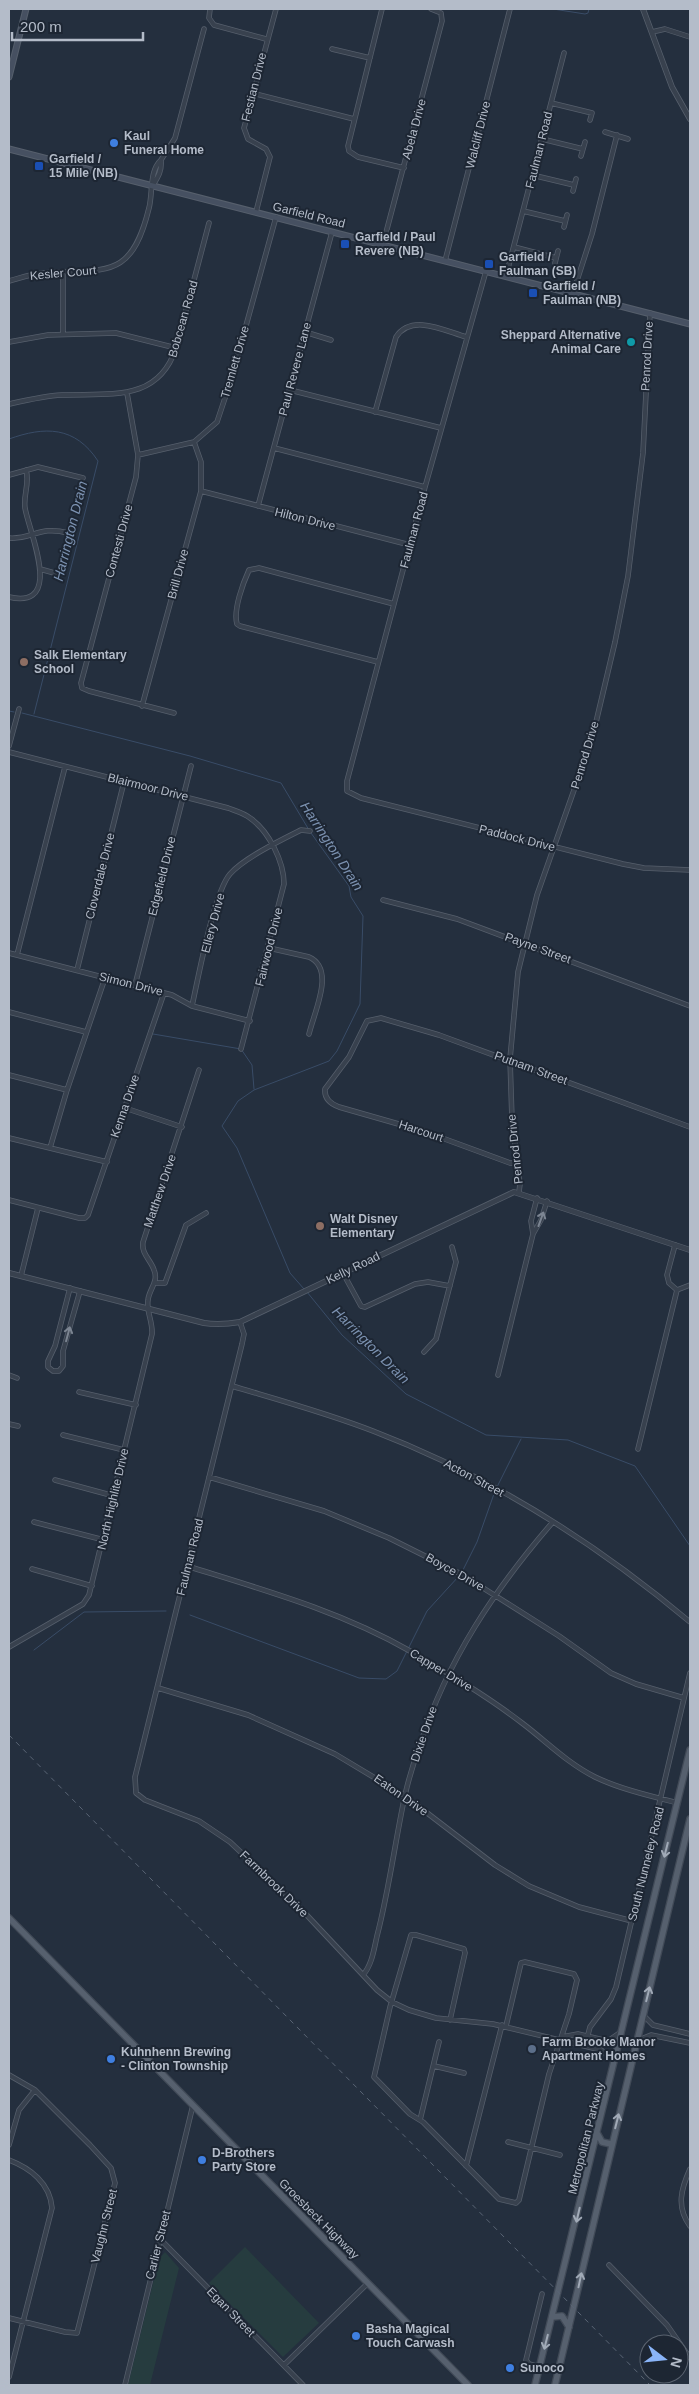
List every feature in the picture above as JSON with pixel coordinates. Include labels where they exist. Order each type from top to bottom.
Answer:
[{"type":"main road","points":[[9,77],[26,9]]},
{"type":"main road","name":"Garfield Road","points":[[9,150],[690,324]]},
{"type":"main road","name":"Metropolitan Parkway","points":[[535,2385],[690,1750]]},
{"type":"main road","name":"Metropolitan Parkway","points":[[555,2385],[690,1819]]},
{"type":"main road","name":"Groesbeck Highway","points":[[9,1918],[468,2385]]},
{"type":"main road","points":[[597,2134],[602,2142],[611,2144]]},
{"type":"main road","points":[[552,2317],[562,2316],[569,2327]]},
{"type":"street","points":[[210,9],[209,18],[214,24],[266,39]]},
{"type":"street","name":"Festian Drive","points":[[256,212],[270,157],[269,152],[251,142],[244,132],[266,39],[276,9]]},
{"type":"street","points":[[382,9],[348,142],[349,151],[358,156],[404,168]]},
{"type":"street","name":"Abela Drive","points":[[382,244],[442,21],[441,13],[431,9]]},
{"type":"street","name":"Walcliff Drive","points":[[445,261],[510,9]]},
{"type":"street","points":[[643,9],[673,90],[690,119]]},
{"type":"street","name":"Kesler Court","points":[[9,281],[42,273],[63,274],[97,271],[113,266],[128,256],[135,248],[145,224],[153,186],[162,167],[161,160],[175,138],[204,29]]},
{"type":"street","points":[[652,32],[665,29],[690,36]]},
{"type":"street","points":[[332,49],[370,58]]},
{"type":"street","name":"Faulman Road","points":[[506,276],[564,53]]},
{"type":"street","points":[[252,93],[354,119]]},
{"type":"street","points":[[551,103],[592,113],[590,120]]},
{"type":"street","points":[[605,132],[628,138]]},
{"type":"street","points":[[573,293],[592,234],[617,135]]},
{"type":"street","points":[[542,139],[583,149]]},
{"type":"street","points":[[581,156],[585,142]]},
{"type":"street","points":[[532,175],[574,185]]},
{"type":"street","points":[[573,191],[576,179]]},
{"type":"street","points":[[523,211],[565,222]]},
{"type":"street","points":[[564,227],[567,215]]},
{"type":"street","name":"Tremlett Drive","points":[[138,455],[194,442],[212,428],[220,414],[276,217]]},
{"type":"street","name":"Bobcean Road","points":[[9,404],[51,396],[127,393],[144,387],[162,374],[173,359],[209,223]]},
{"type":"street","name":"Paul Revere Lane","points":[[258,506],[332,232]]},
{"type":"street","points":[[514,247],[556,258]]},
{"type":"street","points":[[555,263],[558,251]]},
{"type":"street","name":"Faulman Road","points":[[347,791],[347,781],[378,662],[466,337],[486,271]]},
{"type":"street","points":[[63,274],[63,334]]},
{"type":"street","name":"Penrod Drive","points":[[519,1192],[512,1120],[510,1060],[515,995],[524,943],[537,895],[592,739],[605,690],[622,604],[643,453],[650,313]]},
{"type":"street","points":[[375,412],[399,332],[404,328],[417,324],[466,337]]},
{"type":"street","points":[[305,332],[331,340]]},
{"type":"street","points":[[9,342],[38,336],[63,334],[124,334],[176,348]]},
{"type":"street","points":[[290,390],[441,428]]},
{"type":"street","name":"Contesti Drive","points":[[127,393],[138,455],[134,487],[81,678],[82,688],[142,706]]},
{"type":"street","name":"Brill Drive","points":[[142,706],[201,491],[201,462],[194,442]]},
{"type":"street","points":[[274,448],[425,487]]},
{"type":"street","points":[[9,475],[38,467],[45,467],[83,478]]},
{"type":"street","points":[[9,597],[25,599],[33,595],[37,587],[40,569],[39,556],[25,506],[28,480],[26,470]]},
{"type":"street","name":"Hilton Drive","points":[[201,491],[410,546]]},
{"type":"street","points":[[9,538],[50,529],[68,533]]},
{"type":"street","points":[[378,662],[237,624],[236,616],[241,594],[247,574],[252,568],[259,568],[394,604]]},
{"type":"street","points":[[40,569],[58,574]]},
{"type":"street","points":[[142,706],[174,713]]},
{"type":"street","points":[[9,746],[19,709]]},
{"type":"street","name":"Blairmoor Drive","points":[[9,752],[124,782],[183,795],[246,815],[260,827],[272,846]]},
{"type":"street","name":"Edgefield Drive","points":[[135,985],[191,766]]},
{"type":"street","points":[[17,955],[65,767]]},
{"type":"street","name":"Cloverdale Drive","points":[[77,970],[124,782]]},
{"type":"street","name":"Paddock Drive","points":[[347,791],[360,798],[554,848],[644,868],[690,870]]},
{"type":"street","name":"Ellery Drive","points":[[192,1006],[223,885],[236,869],[272,846],[300,830],[310,832]]},
{"type":"street","name":"Fairwood Drive","points":[[241,1049],[250,1021],[284,884],[282,867],[272,846]]},
{"type":"street","name":"Payne Street","points":[[383,900],[457,919],[690,1006]]},
{"type":"street","points":[[269,948],[309,957],[315,960],[321,967],[322,984],[309,1034]]},
{"type":"street","name":"Simon Drive","points":[[9,953],[164,993],[192,1006],[250,1021]]},
{"type":"street","points":[[50,1148],[67,1090],[105,978]]},
{"type":"street","name":"Kenna Drive","points":[[38,1208],[79,1218],[85,1218],[90,1212],[164,993]]},
{"type":"street","points":[[9,1012],[86,1032]]},
{"type":"street","name":"Putnam Street","points":[[326,1098],[324,1092],[327,1085],[349,1057],[364,1025],[370,1019],[389,1019],[510,1060],[690,1127]]},
{"type":"street","name":"Matthew Drive","points":[[155,1283],[155,1271],[142,1246],[200,1070]]},
{"type":"street","points":[[9,1075],[67,1090]]},
{"type":"street","name":"Harcourt","points":[[326,1098],[339,1107],[398,1123],[510,1163],[517,1163]]},
{"type":"street","points":[[125,1108],[182,1127]]},
{"type":"street","points":[[9,1138],[107,1162]]},
{"type":"street","points":[[519,1192],[690,1250]]},
{"type":"street","name":"Kelly Road","points":[[9,1273],[216,1325],[240,1322],[506,1194],[519,1192]]},
{"type":"street","points":[[498,1375],[532,1234],[531,1221],[536,1198]]},
{"type":"street","points":[[9,1200],[38,1208],[21,1276]]},
{"type":"street","points":[[532,1234],[541,1220],[547,1201]]},
{"type":"street","points":[[148,1309],[148,1298],[155,1283],[165,1283],[186,1224],[206,1213]]},
{"type":"street","points":[[675,1245],[667,1276],[668,1284],[677,1290]]},
{"type":"street","points":[[424,1352],[436,1339],[456,1262],[452,1247]]},
{"type":"street","points":[[343,1273],[360,1306],[365,1308],[416,1284],[428,1282],[450,1286]]},
{"type":"street","points":[[677,1290],[690,1285]]},
{"type":"street","points":[[70,1288],[55,1346],[48,1361],[48,1367],[53,1371],[58,1372],[63,1366],[63,1351],[80,1291]]},
{"type":"street","points":[[638,1449],[677,1290]]},
{"type":"street","name":"North Highlite Drive","points":[[9,1647],[83,1604],[88,1599],[104,1540],[152,1334],[153,1324],[148,1309]]},
{"type":"street","name":"Faulman Road","points":[[136,1793],[135,1778],[242,1344],[244,1334],[240,1322]]},
{"type":"street","points":[[9,1375],[17,1378]]},
{"type":"street","name":"Acton Street","points":[[232,1386],[335,1416],[420,1450],[497,1488],[612,1561],[690,1622]]},
{"type":"street","points":[[79,1392],[136,1404]]},
{"type":"street","points":[[9,1424],[18,1426]]},
{"type":"street","points":[[63,1435],[124,1450]]},
{"type":"street","name":"Boyce Drive","points":[[209,1477],[264,1492],[349,1521],[432,1558],[494,1594],[611,1673],[636,1684],[684,1698]]},
{"type":"street","points":[[55,1480],[114,1496]]},
{"type":"street","points":[[34,1522],[104,1540]]},
{"type":"street","name":"Dixie Drive","points":[[363,1975],[369,1966],[381,1919],[405,1796],[426,1726],[448,1674],[494,1594],[552,1523]]},
{"type":"street","name":"Capper Drive","points":[[187,1566],[308,1603],[335,1614],[394,1643],[448,1674],[521,1722],[570,1761],[593,1776],[612,1785],[678,1803]]},
{"type":"street","points":[[32,1569],[92,1586]]},
{"type":"street","name":"South Nunneley Road","points":[[585,2046],[592,2024],[615,1991],[662,1799],[690,1673]]},
{"type":"street","name":"Eaton Drive","points":[[158,1688],[259,1719],[336,1754],[405,1796],[495,1864],[529,1886],[580,1907],[632,1921]]},
{"type":"street","name":"Farmbrook Drive","points":[[136,1793],[145,1800],[199,1821],[230,1842],[302,1910],[376,1990],[392,2002],[419,2014],[450,2020],[504,2026],[555,2038],[574,2034],[608,2040],[622,2030]]},
{"type":"street","points":[[450,2020],[465,1953],[461,1946],[411,1935],[374,2070],[374,2077],[499,2199],[516,2203],[519,2200],[549,2074],[562,2038],[576,1977],[574,1974],[525,1962],[521,1963],[466,2166]]},
{"type":"street","points":[[643,2014],[653,2026],[690,2034]]},
{"type":"street","points":[[636,2041],[651,2035],[690,2043]]},
{"type":"street","name":"Farmbrook Drive","points":[[562,2038],[605,2052],[615,2060]]},
{"type":"street","points":[[420,2120],[440,2042]]},
{"type":"street","points":[[434,2066],[464,2074]]},
{"type":"street","name":"Vaughn Street","points":[[9,2074],[34,2090],[108,2163],[115,2177],[77,2333],[65,2332],[22,2321]]},
{"type":"street","points":[[9,2145],[19,2110],[34,2090]]},
{"type":"street","name":"Carlier Street","points":[[124,2385],[193,2105]]},
{"type":"street","points":[[508,2142],[560,2155]]},
{"type":"street","points":[[9,2160],[21,2165],[41,2181],[48,2191],[52,2203],[9,2377]]},
{"type":"street","points":[[690,2169],[680,2198],[684,2215],[690,2226]]},
{"type":"street","name":"Egan Street","points":[[159,2238],[303,2385]]},
{"type":"street","points":[[609,2265],[667,2324],[690,2358]]},
{"type":"street","points":[[284,2365],[368,2283]]},
{"type":"street","points":[[540,2367],[529,2364],[526,2360],[542,2294]]},
{"type":"street","points":[[9,2318],[22,2321]]},
{"type":"green space","points":[[245,2247],[319,2323],[283,2357],[209,2283]]},
{"type":"green space","points":[[165,2252],[179,2268],[150,2385],[128,2385],[159,2259]]},
{"type":"waterway","points":[[553,9],[585,14],[588,13],[589,9]]},
{"type":"waterway","name":"Harrington Drain","points":[[9,439],[35,432],[58,432],[69,435],[79,441],[89,449],[98,461],[34,714]]},
{"type":"waterway","points":[[9,711],[14,712]]},
{"type":"waterway","name":"Harrington Drain","points":[[22,713],[190,756],[281,783],[309,830]]},
{"type":"waterway","name":"Harrington Drain","points":[[304,1289],[290,1273],[237,1148],[222,1126],[238,1101],[254,1090],[329,1061],[337,1051],[360,1004],[363,916],[351,897],[349,886],[311,833]]},
{"type":"waterway","points":[[153,1034],[241,1049],[252,1065],[254,1089]]},
{"type":"waterway","name":"Harrington Drain","points":[[307,1292],[342,1335],[406,1394],[486,1435],[568,1440],[635,1466],[690,1546]]},
{"type":"waterway","points":[[497,1487],[521,1439]]},
{"type":"waterway","points":[[462,1572],[477,1542],[495,1491]]},
{"type":"waterway","points":[[190,1615],[359,1678],[386,1679],[397,1671],[427,1611],[459,1576]]},
{"type":"waterway","points":[[34,1650],[84,1612],[166,1611]]},
{"type":"railway","points":[[9,1735],[650,2385]]},
{"type":"place","name":"Kaul Funeral Home","points":[[114,143]]},
{"type":"place","name":"Garfield / 15 Mile (NB)","points":[[39,166]]},
{"type":"place","name":"Garfield / Paul Revere (NB)","points":[[345,244]]},
{"type":"place","name":"Garfield / Faulman (SB)","points":[[489,264]]},
{"type":"place","name":"Garfield / Faulman (NB)","points":[[533,293]]},
{"type":"place","name":"Sheppard Alternative Animal Care","points":[[631,342]]},
{"type":"place","name":"Salk Elementary School","points":[[24,662]]},
{"type":"place","name":"Walt Disney Elementary","points":[[320,1226]]},
{"type":"place","name":"Farm Brooke Manor Apartment Homes","points":[[532,2049]]},
{"type":"place","name":"Kuhnhenn Brewing - Clinton Township","points":[[111,2059]]},
{"type":"place","name":"D-Brothers Party Store","points":[[202,2160]]},
{"type":"place","name":"Basha Magical Touch Carwash","points":[[356,2336]]},
{"type":"place","name":"Sunoco","points":[[510,2368]]}]
